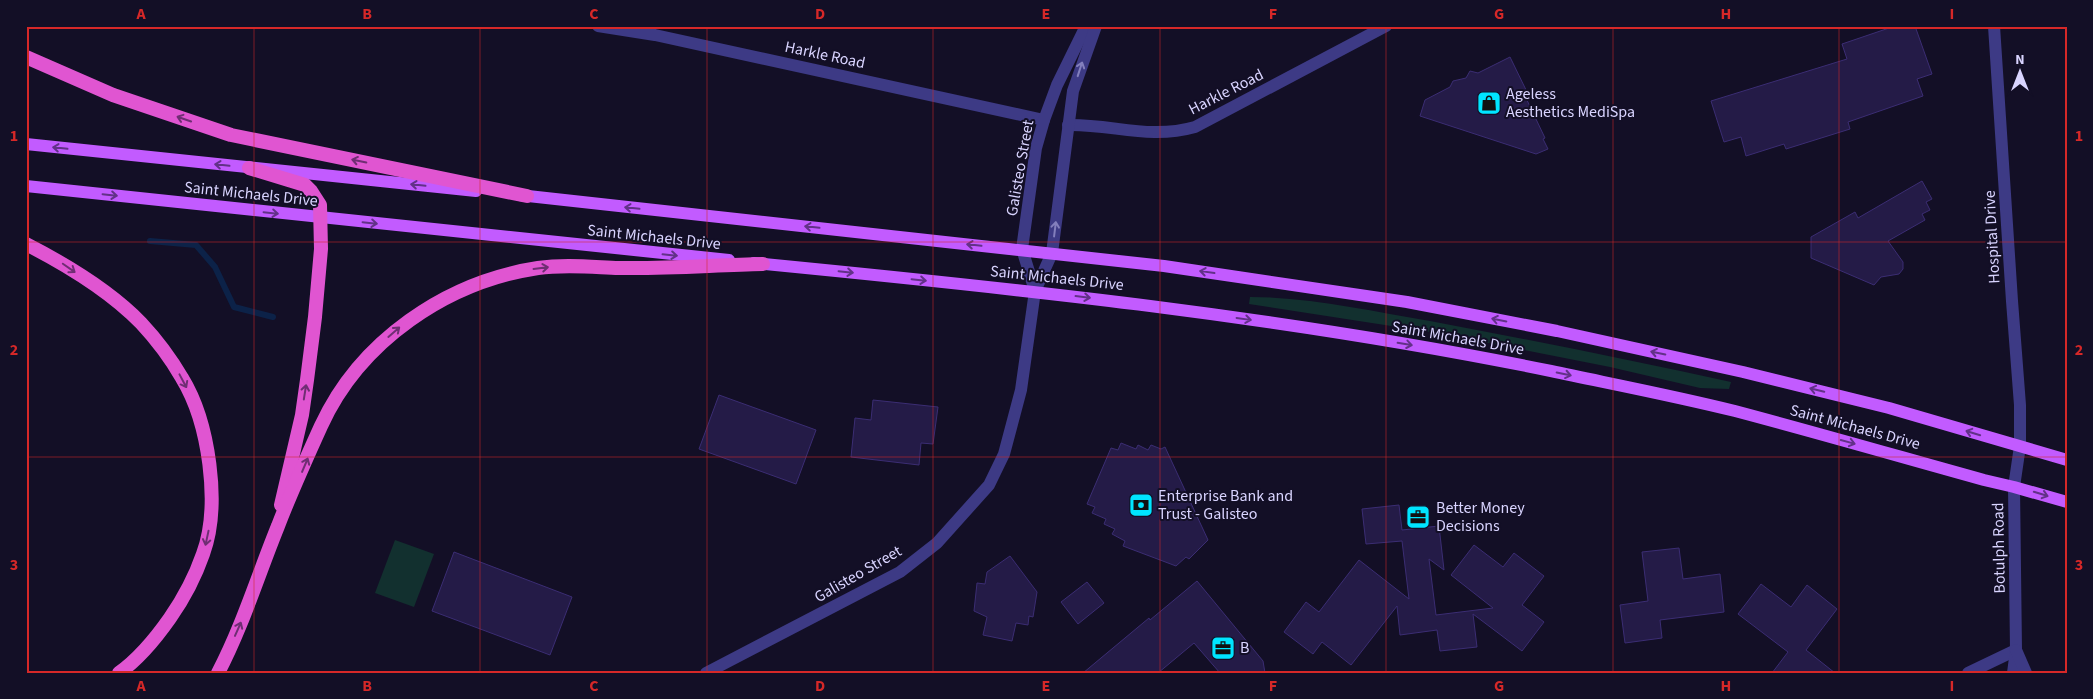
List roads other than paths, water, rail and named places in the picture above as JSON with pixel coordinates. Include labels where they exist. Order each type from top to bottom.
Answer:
[{"type":"highway","points":[[26,57],[113,95],[231,134],[526,196]]},
{"type":"highway","points":[[249,168],[305,185],[312,191],[320,205],[321,218],[315,318],[307,380],[302,415],[286,481],[278,525]]},
{"type":"highway","points":[[26,244],[62,263],[113,298],[142,324],[183,378],[195,406],[204,440],[212,490],[210,523],[204,553],[185,596],[154,641],[119,673]]},
{"type":"highway","points":[[218,673],[255,591],[278,525],[322,424],[339,394],[377,347],[403,324],[432,305],[461,291],[501,276],[537,268],[562,265],[619,268],[762,264]]},
{"type":"main road","name":"Saint Michaels Drive","points":[[26,144],[1022,249],[1256,278],[1407,302],[1558,331],[1743,372],[1889,408],[2067,460]]},
{"type":"main road","name":"Saint Michaels Drive","points":[[26,186],[1035,291],[1173,308],[1279,324],[1436,349],[1550,371],[1733,411],[1984,480],[2014,486],[2067,502]]},
{"type":"street","name":"Harkle Road","points":[[598,26],[655,35],[1044,120]]},
{"type":"street","name":"Galisteo Street","points":[[1035,291],[1022,249],[1036,148],[1057,85],[1086,26]]},
{"type":"street","name":"Galisteo Street","points":[[706,673],[900,572],[937,543],[989,485],[1004,454],[1021,390],[1035,291],[1052,253],[1073,91],[1096,26]]},
{"type":"street","name":"Harkle Road","points":[[1068,126],[1083,125],[1165,134],[1195,127],[1386,26]]},
{"type":"street","name":"Hospital Drive","points":[[1994,26],[2020,405],[2020,446]]},
{"type":"street","name":"Botulph Road","points":[[2013,673],[2016,650],[2014,486],[2020,446]]},
{"type":"street","name":"Botulph Road","points":[[2016,650],[2026,673]]},
{"type":"street","points":[[1968,673],[2016,650]]},
{"type":"waterway","points":[[150,241],[196,245],[215,267],[234,307],[273,317]]},
{"type":"place","name":"Ageless Aesthetics MediSpa","points":[[1489,103]]},
{"type":"place","name":"Enterprise Bank and Trust - Galisteo","points":[[1141,505]]},
{"type":"place","name":"Better Money Decisions","points":[[1418,517]]},
{"type":"place","name":"B","points":[[1223,648]]}]
